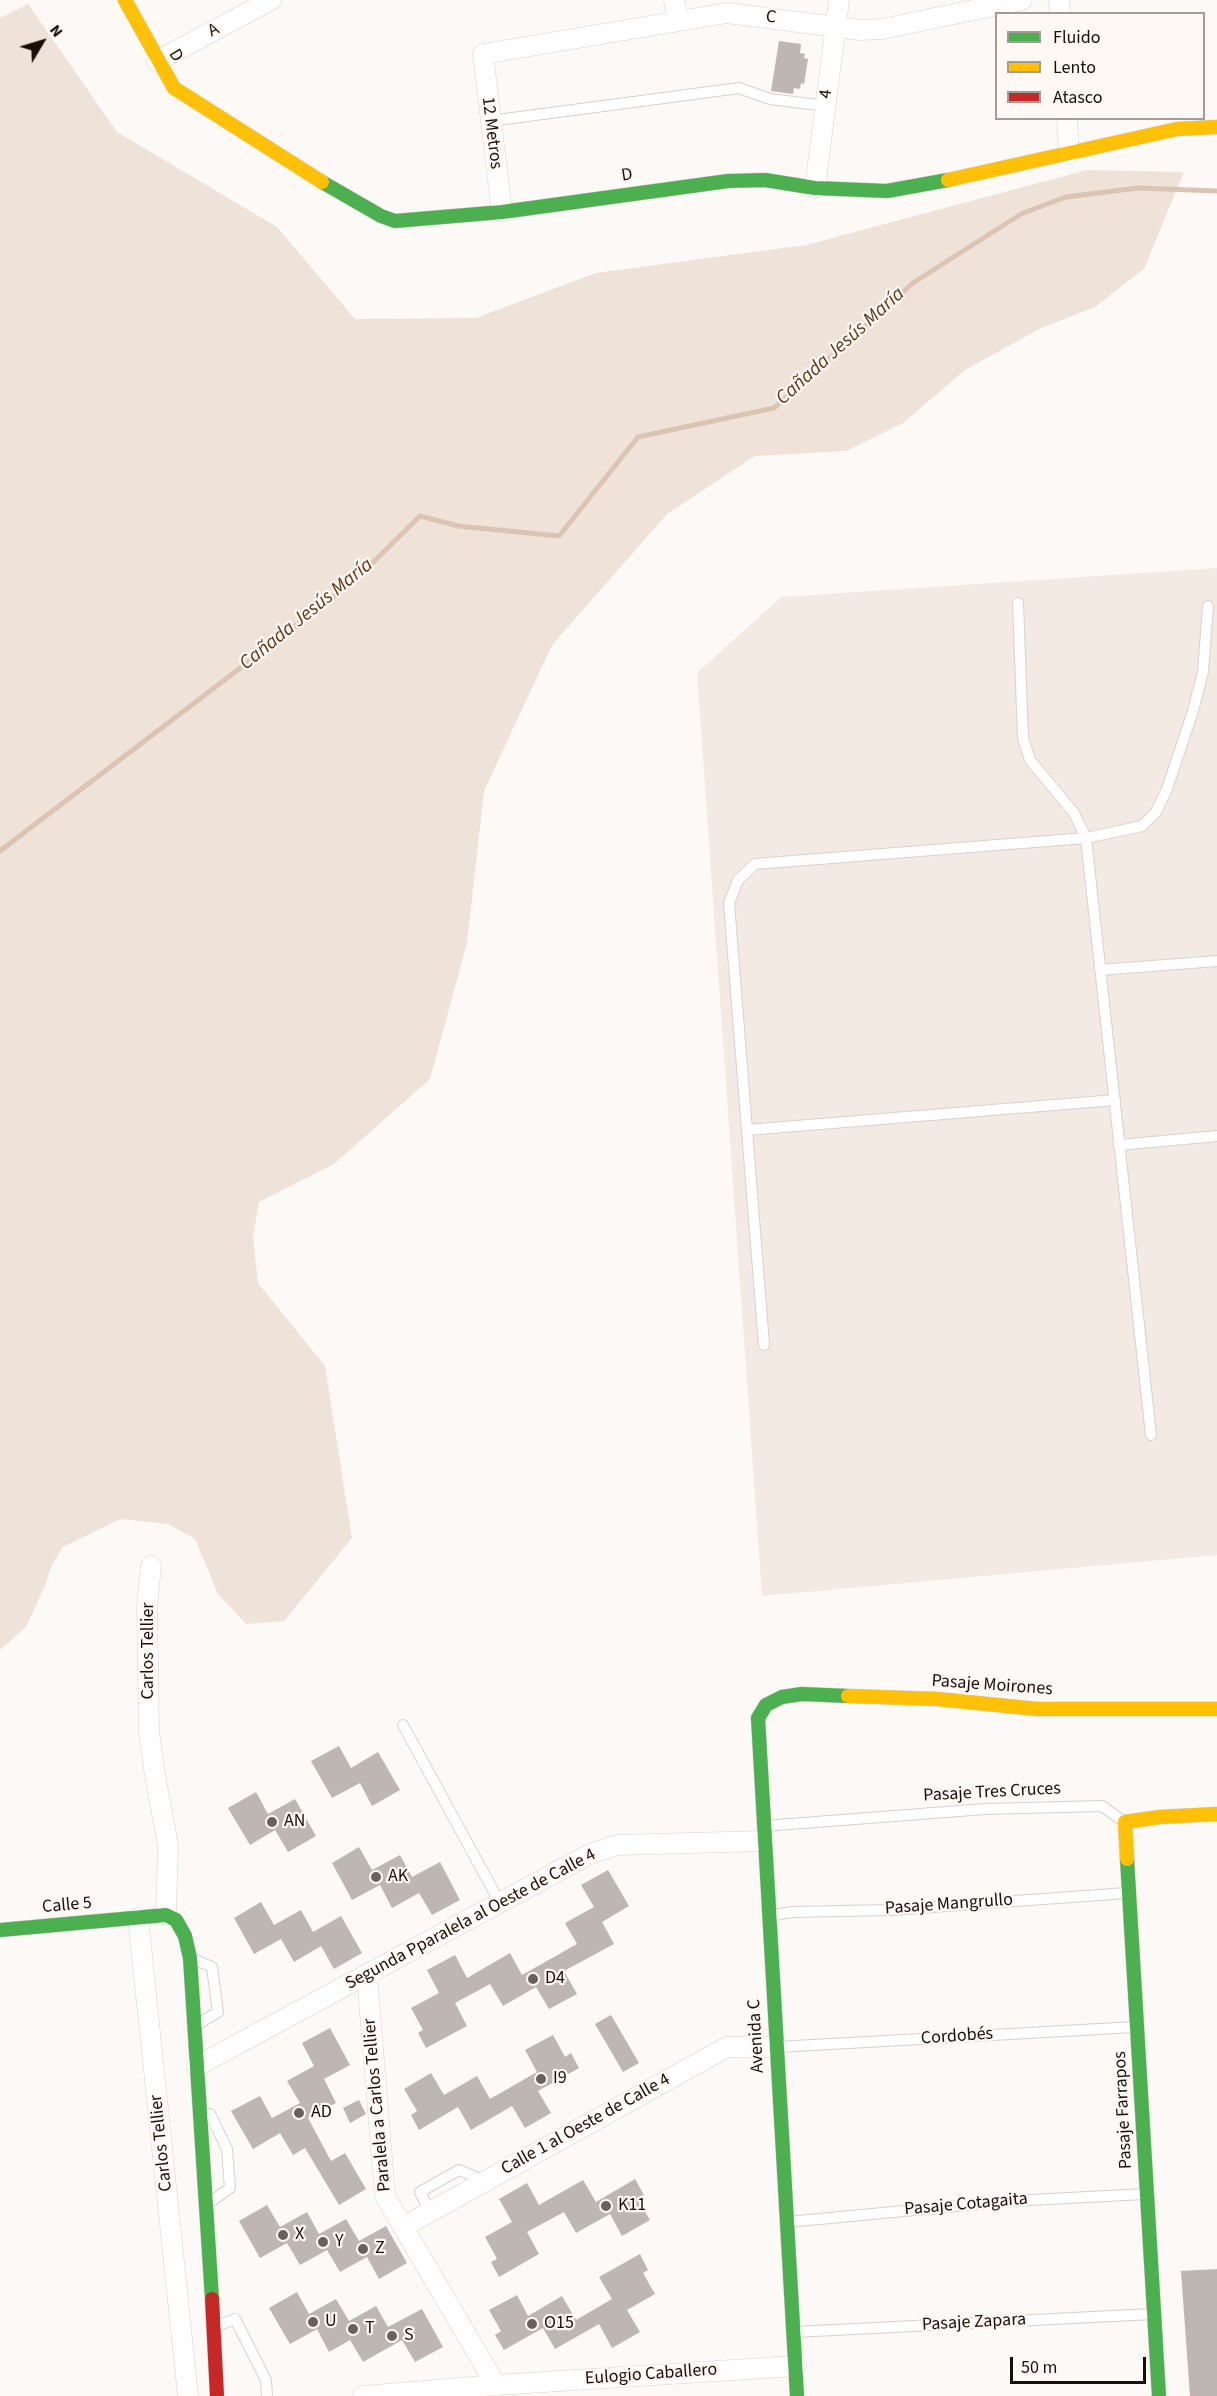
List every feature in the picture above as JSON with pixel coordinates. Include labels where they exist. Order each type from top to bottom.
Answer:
[{"type":"street","name":"D","points":[[125,0],[174,88],[197,105],[381,216],[395,221],[502,212],[728,181],[765,180],[815,188],[887,191],[1069,154],[1177,129],[1217,127]]},
{"type":"street","name":"A","points":[[157,61],[271,0]]},
{"type":"street","points":[[674,0],[678,21]]},
{"type":"street","name":"4","points":[[815,188],[839,0]]},
{"type":"street","name":"C","points":[[483,54],[727,13],[861,30],[882,29],[1022,0]]},
{"type":"street","name":"12 Metros","points":[[483,54],[502,212]]},
{"type":"street","points":[[1067,120],[1069,154]]},
{"type":"street","name":"Carlos Tellier","points":[[151,1566],[147,1607],[149,1732],[154,1775],[168,1845],[166,1915]]},
{"type":"street","name":"Pasaje Moirones","points":[[766,1705],[782,1697],[802,1694],[937,1699],[1037,1709],[1217,1709]]},
{"type":"street","name":"Avenida C","points":[[766,1705],[758,1718],[797,2396]]},
{"type":"street","points":[[1125,1822],[1217,1814]]},
{"type":"street","name":"Pasaje Farrapos","points":[[1125,1822],[1160,2396]]},
{"type":"street","name":"Segunda Pparalela al Oeste de Calle 4","points":[[197,2066],[590,1854],[617,1845],[764,1834]]},
{"type":"street","points":[[138,1918],[166,1915],[176,1920],[185,1936],[190,1958],[207,2204],[217,2396]]},
{"type":"street","name":"Carlos Tellier","points":[[138,1918],[188,2396]]},
{"type":"street","name":"Calle 5","points":[[0,1930],[138,1918]]},
{"type":"street","name":"Paralela a Carlos Tellier","points":[[367,1975],[385,2196],[496,2385]]},
{"type":"street","name":"Calle 1 al Oeste de Calle 4","points":[[403,2227],[727,2047],[776,2047]]},
{"type":"street","name":"Eulogio Caballero","points":[[363,2396],[796,2366]]},
{"type":"lane","points":[[490,121],[739,88],[770,99],[826,106]]},
{"type":"lane","points":[[1018,603],[1023,738],[1030,760],[1050,788],[1074,813],[1086,838],[1151,1436]]},
{"type":"lane","points":[[764,1345],[729,903],[738,880],[755,864],[1086,838],[1142,826],[1156,812],[1167,789],[1196,701],[1203,672],[1208,606]]},
{"type":"lane","points":[[1100,970],[1217,961]]},
{"type":"lane","points":[[747,1130],[1114,1100]]},
{"type":"lane","points":[[1119,1145],[1217,1136]]},
{"type":"lane","points":[[403,1725],[500,1903]]},
{"type":"lane","name":"Pasaje Tres Cruces","points":[[764,1834],[985,1809],[1102,1806],[1125,1822]]},
{"type":"lane","name":"Pasaje Mangrullo","points":[[768,1916],[792,1912],[891,1910],[1130,1892]]},
{"type":"lane","points":[[190,1958],[212,1967],[218,2012],[194,2026]]},
{"type":"lane","name":"Cordobés","points":[[776,2047],[1138,2026]]},
{"type":"lane","points":[[200,2112],[208,2110],[227,2149],[230,2188],[207,2204]]},
{"type":"lane","name":"Pasaje Cotagaita","points":[[787,2222],[1011,2200],[1146,2194]]},
{"type":"lane","name":"Pasaje Zapara","points":[[793,2332],[1154,2314]]},
{"type":"lane","points":[[214,2328],[235,2319],[267,2380],[267,2396]]},
{"type":"shaded area","points":[[28,4],[117,132],[277,227],[355,319],[476,318],[596,273],[806,245],[1087,170],[1184,172],[1144,269],[1095,307],[1041,328],[965,370],[903,423],[846,451],[755,456],[667,514],[552,645],[484,791],[467,943],[430,1079],[334,1164],[259,1202],[253,1237],[258,1283],[325,1366],[352,1538],[284,1621],[246,1624],[218,1594],[195,1539],[168,1524],[120,1519],[63,1547],[51,1567],[26,1627],[0,1650],[0,18]]},
{"type":"shaded area","points":[[1217,568],[1217,1555],[762,1596],[697,673],[781,597]]},
{"type":"building","points":[[779,41],[801,44],[800,53],[805,54],[804,58],[808,59],[804,84],[801,83],[800,89],[794,88],[793,94],[771,91]]},
{"type":"building","points":[[339,1746],[351,1768],[378,1752],[400,1790],[372,1806],[360,1783],[332,1798],[311,1761]]},
{"type":"building","points":[[256,1792],[268,1814],[295,1799],[316,1836],[288,1852],[275,1830],[250,1845],[228,1808]]},
{"type":"building","points":[[359,1847],[372,1870],[400,1855],[412,1877],[440,1862],[460,1900],[432,1915],[419,1893],[392,1908],[380,1885],[352,1900],[332,1863]]},
{"type":"building","points":[[608,1870],[629,1906],[602,1922],[614,1944],[564,1971],[577,1994],[549,2009],[536,1987],[503,2006],[490,1984],[455,2003],[467,2026],[426,2048],[418,2033],[423,2030],[411,2008],[439,1993],[427,1970],[455,1955],[467,1978],[510,1953],[522,1975],[577,1944],[565,1923],[594,1907],[581,1885]]},
{"type":"building","points":[[261,1902],[274,1925],[301,1910],[313,1932],[341,1916],[362,1953],[334,1969],[321,1946],[294,1962],[281,1939],[254,1954],[234,1918]]},
{"type":"building","points":[[611,2015],[639,2063],[623,2072],[595,2024]]},
{"type":"building","points":[[330,2028],[350,2065],[324,2079],[336,2103],[308,2118],[331,2161],[345,2153],[366,2189],[339,2205],[305,2148],[293,2155],[280,2133],[253,2149],[231,2111],[260,2096],[272,2118],[300,2103],[287,2081],[314,2066],[302,2043]]},
{"type":"building","points":[[553,2035],[565,2057],[571,2053],[579,2068],[538,2091],[551,2113],[525,2128],[512,2106],[471,2130],[458,2107],[419,2130],[411,2115],[417,2111],[404,2089],[431,2073],[444,2095],[477,2076],[490,2099],[537,2072],[525,2050]]},
{"type":"building","points":[[359,2100],[366,2114],[350,2123],[343,2108]]},
{"type":"building","points":[[635,2179],[644,2195],[637,2198],[650,2220],[622,2236],[610,2214],[576,2233],[564,2212],[527,2232],[539,2254],[499,2277],[491,2262],[497,2259],[485,2237],[512,2222],[499,2199],[527,2183],[539,2205],[583,2180],[596,2202]]},
{"type":"building","points":[[267,2205],[280,2227],[307,2212],[319,2234],[346,2219],[359,2241],[386,2226],[407,2263],[379,2279],[367,2257],[340,2272],[327,2250],[300,2265],[287,2243],[260,2258],[239,2221]]},
{"type":"building","points":[[640,2254],[648,2270],[643,2273],[655,2294],[627,2310],[640,2332],[612,2348],[599,2324],[555,2349],[543,2328],[504,2350],[495,2335],[501,2331],[489,2310],[517,2295],[528,2316],[562,2296],[576,2320],[612,2299],[599,2277]]},
{"type":"building","points":[[1217,2269],[1217,2396],[1190,2396],[1181,2271]]},
{"type":"building","points":[[297,2292],[309,2314],[336,2299],[349,2321],[376,2306],[388,2327],[422,2309],[443,2347],[415,2362],[402,2340],[363,2362],[350,2340],[329,2352],[317,2329],[290,2344],[269,2308]]},
{"type":"waterway","name":"Cañada Jesús María","points":[[0,851],[352,583],[420,516],[458,526],[559,536],[638,437],[774,408],[913,283],[1021,214],[1066,197],[1138,188],[1217,191]]},
{"type":"traffic: fast","points":[[322,182],[381,216],[395,221],[502,212],[728,181],[765,180],[815,188],[887,191],[948,180]]},
{"type":"traffic: fast","points":[[797,2396],[758,1718],[766,1705],[782,1697],[802,1694],[848,1696]]},
{"type":"traffic: fast","points":[[1127,1859],[1159,2396]]},
{"type":"traffic: fast","points":[[0,1930],[166,1915],[176,1920],[185,1936],[190,1958],[212,2299]]},
{"type":"traffic: slow","points":[[125,0],[174,88],[322,182]]},
{"type":"traffic: slow","points":[[948,180],[1177,129],[1217,127]]},
{"type":"traffic: slow","points":[[848,1696],[937,1699],[1037,1709],[1217,1709]]},
{"type":"traffic: slow","points":[[1127,1859],[1125,1822],[1160,1817],[1217,1814]]},
{"type":"traffic: jam","points":[[212,2299],[217,2396]]},
{"type":"place","name":"AN","points":[[272,1822]]},
{"type":"place","name":"AK","points":[[376,1877]]},
{"type":"place","name":"D4","points":[[533,1979]]},
{"type":"place","name":"I9","points":[[541,2079]]},
{"type":"place","name":"AD","points":[[299,2113]]},
{"type":"place","name":"K11","points":[[606,2206]]},
{"type":"place","name":"X","points":[[283,2235]]},
{"type":"place","name":"Y","points":[[323,2242]]},
{"type":"place","name":"Z","points":[[363,2249]]},
{"type":"place","name":"U","points":[[313,2322]]},
{"type":"place","name":"O15","points":[[532,2324]]},
{"type":"place","name":"T","points":[[353,2329]]},
{"type":"place","name":"S","points":[[392,2336]]}]
